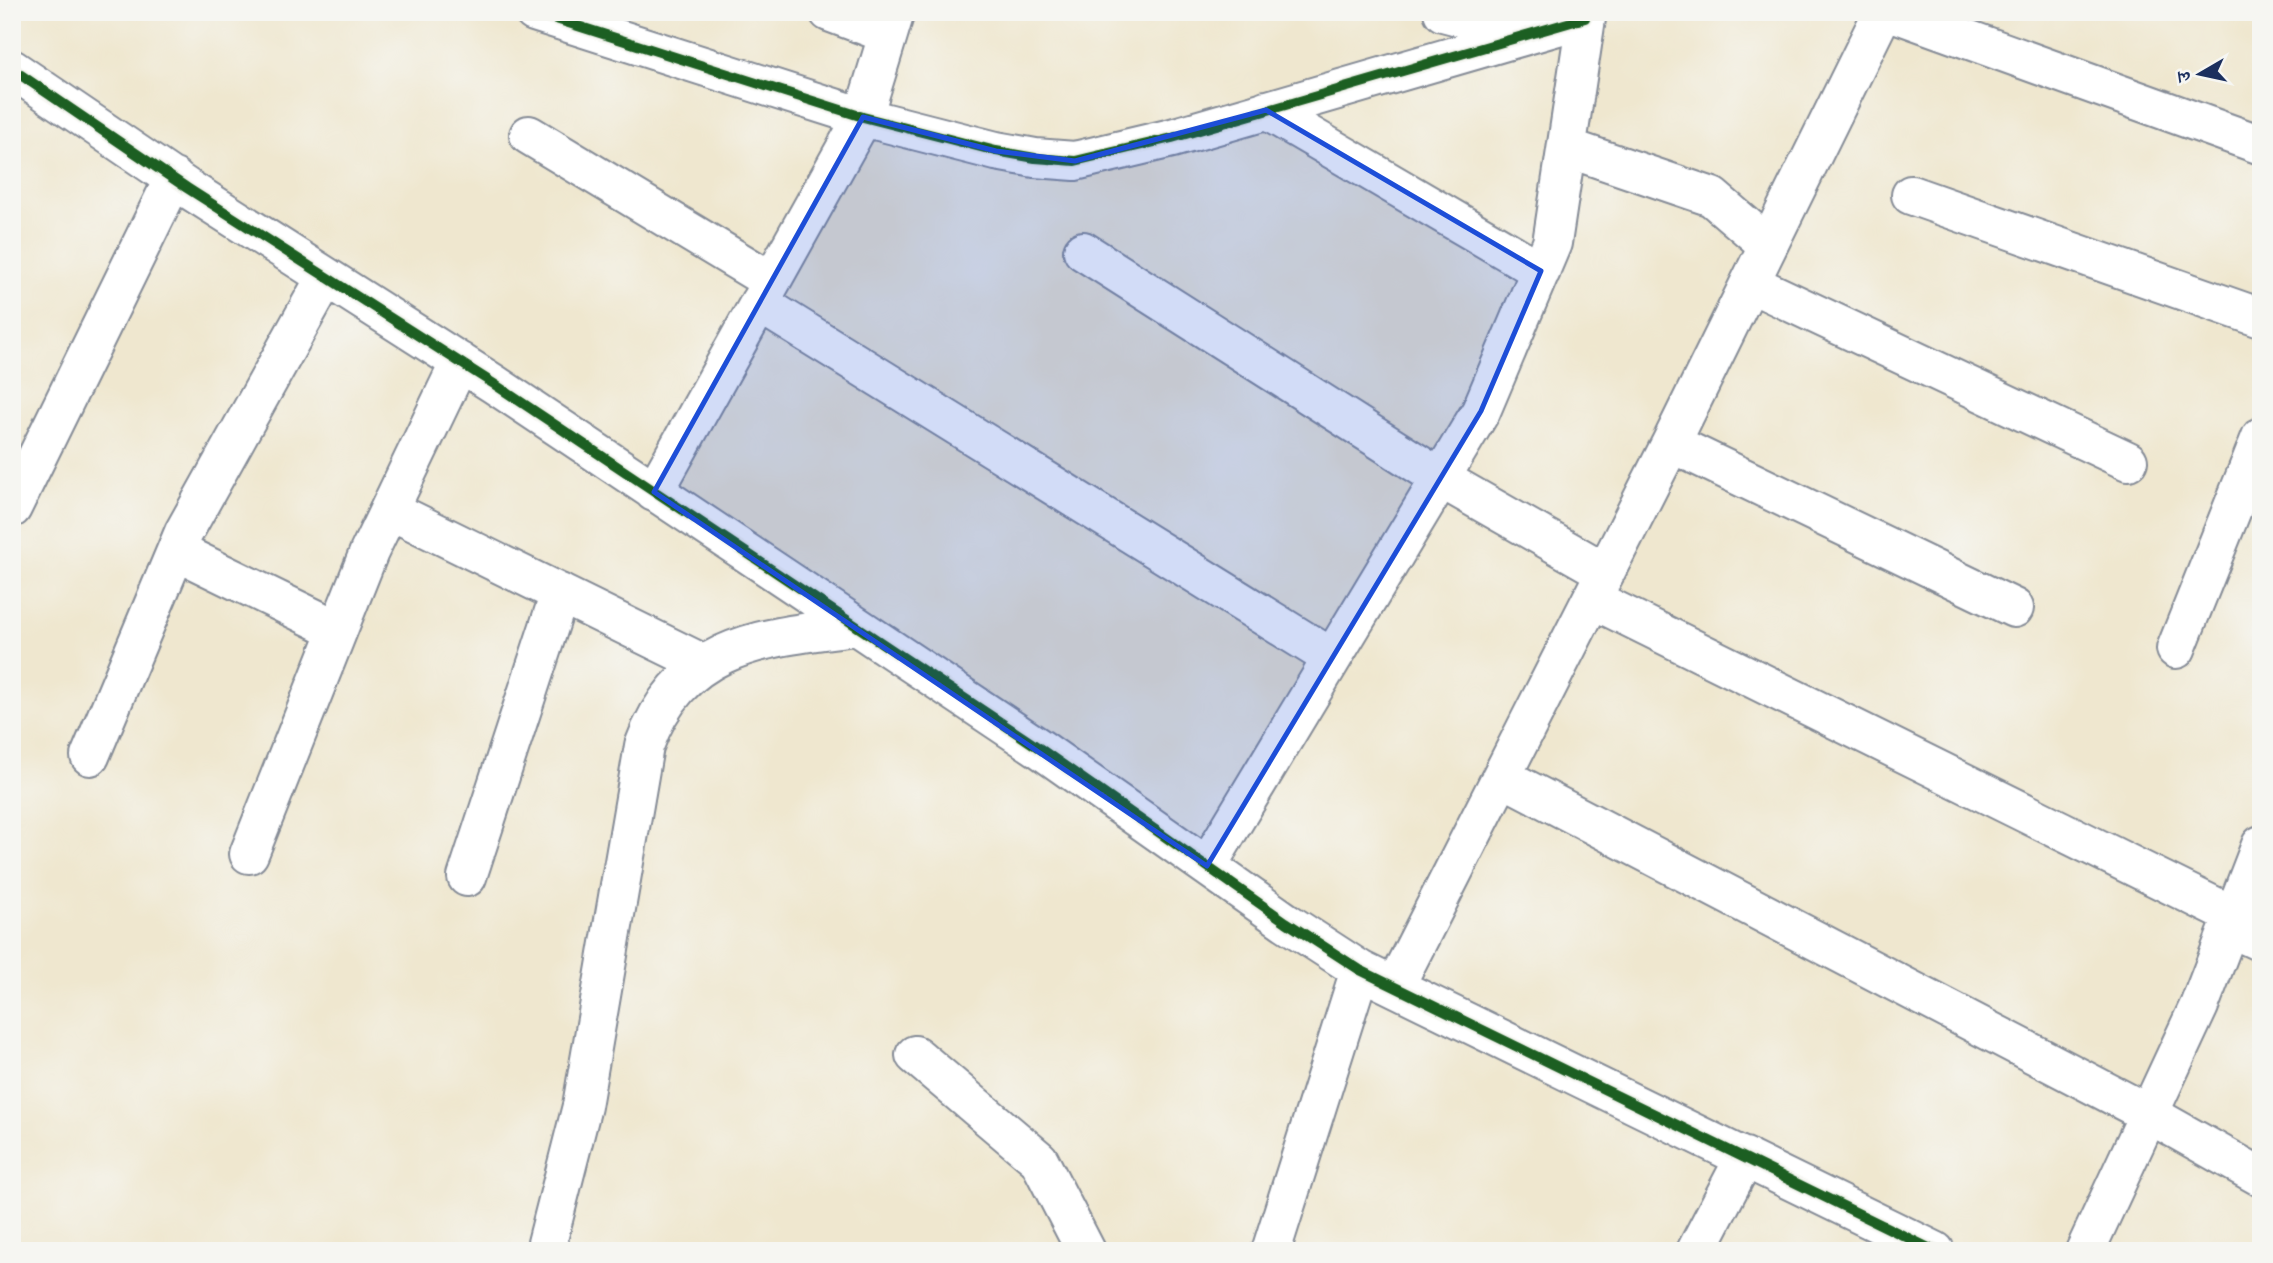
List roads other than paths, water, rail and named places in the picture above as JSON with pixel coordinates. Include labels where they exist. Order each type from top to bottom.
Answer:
[{"type":"street","points":[[534,12],[624,26],[863,117],[996,151],[1074,161],[1266,110],[1586,15],[1552,243],[1481,411],[1207,866]]},
{"type":"street","points":[[654,492],[863,117],[892,23],[829,12]]},
{"type":"street","points":[[1443,12],[1527,34]]},
{"type":"street","points":[[1395,986],[1671,443],[1883,12]]},
{"type":"street","points":[[1892,12],[2261,145]]},
{"type":"street","points":[[12,69],[174,178],[460,362],[1042,750],[1360,970],[1936,1251]]},
{"type":"street","points":[[1266,110],[1541,271]]},
{"type":"street","points":[[530,135],[765,292],[1332,658]]},
{"type":"street","points":[[1568,148],[1713,197],[1768,246]]},
{"type":"street","points":[[12,508],[174,178]]},
{"type":"street","points":[[1912,195],[2261,317]]},
{"type":"street","points":[[1083,251],[1440,478],[1598,585],[2241,929]]},
{"type":"street","points":[[90,756],[176,551],[326,277]]},
{"type":"street","points":[[1750,283],[2128,461]]},
{"type":"street","points":[[249,854],[338,630],[390,510],[460,362]]},
{"type":"street","points":[[2176,649],[2261,437]]},
{"type":"street","points":[[1671,443],[2014,608]]},
{"type":"street","points":[[390,510],[704,664]]},
{"type":"street","points":[[176,551],[338,630]]},
{"type":"street","points":[[467,877],[560,593]]},
{"type":"street","points":[[545,1251],[582,1106],[644,747],[653,720],[668,697],[704,664],[731,650],[769,637],[855,626]]},
{"type":"street","points":[[1502,777],[2148,1114],[2261,1177]]},
{"type":"street","points":[[2085,1251],[2199,1006],[2241,929],[2261,845]]},
{"type":"street","points":[[1271,1251],[1360,970]]},
{"type":"street","points":[[915,1055],[1039,1160],[1086,1251]]},
{"type":"street","points":[[1696,1251],[1745,1157]]}]
